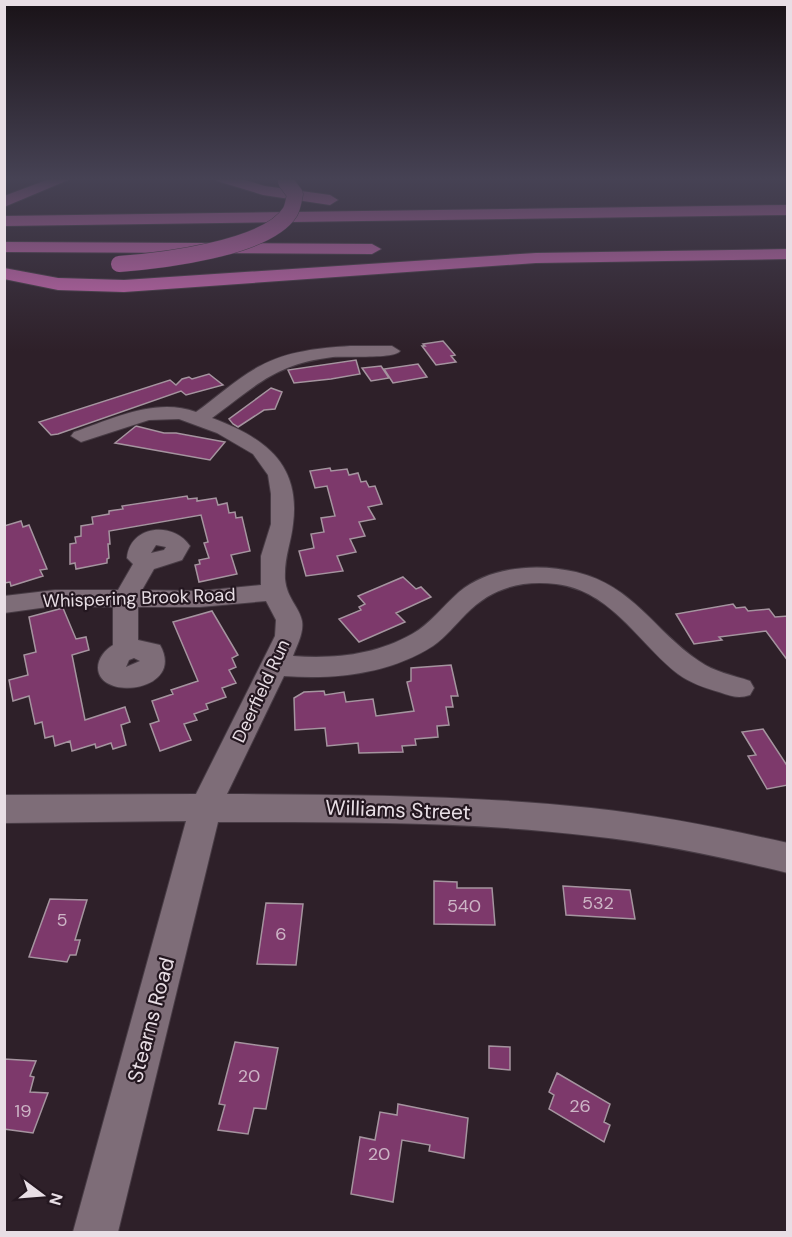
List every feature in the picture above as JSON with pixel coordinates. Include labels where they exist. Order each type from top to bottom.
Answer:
[{"type":"highway","points":[[8,271],[119,264],[194,255],[255,236]]},
{"type":"highway","points":[[4,247],[384,249]]},
{"type":"highway","points":[[408,249],[788,252]]},
{"type":"highway","points":[[8,271],[67,284],[114,286],[525,258],[788,252]]},
{"type":"street","points":[[81,436],[147,414],[190,416],[278,364],[294,359],[375,349],[392,351]]},
{"type":"street","name":"Deerfield Run","points":[[190,416],[253,445],[270,460],[278,475],[283,512],[273,556],[274,592],[289,620],[288,636],[276,665],[205,808]]},
{"type":"street","points":[[127,650],[124,635],[126,599],[130,585],[148,561]]},
{"type":"street","points":[[276,665],[317,669],[351,667],[384,658],[419,643],[439,628],[474,591],[488,584],[523,575],[554,576],[576,580],[620,600],[687,666],[701,676],[740,688]]},
{"type":"street","name":"Whispering Brook Road","points":[[4,605],[55,598],[200,599],[274,592]]},
{"type":"street","name":"Williams Street","points":[[4,809],[385,807],[537,816],[674,832],[788,858]]},
{"type":"street","name":"Stearns Road","points":[[95,1233],[205,808]]},
{"type":"building","points":[[443,341],[455,355],[451,356],[456,362],[436,365],[422,346]]},
{"type":"building","points":[[356,360],[360,374],[331,379],[294,383],[288,370]]},
{"type":"building","points":[[418,364],[427,377],[393,383],[384,369]]},
{"type":"building","points":[[381,366],[389,378],[371,381],[362,368]]},
{"type":"building","points":[[209,374],[223,385],[186,395],[181,391],[58,434],[51,435],[39,422],[170,380],[176,385],[182,379],[189,377],[192,379]]},
{"type":"building","points":[[271,388],[282,392],[275,409],[264,410],[238,427],[233,424],[229,419]]},
{"type":"building","points":[[136,426],[164,433],[225,442],[210,460],[115,443]]},
{"type":"building","points":[[330,468],[331,471],[347,469],[349,475],[358,473],[361,482],[366,481],[369,487],[375,486],[382,504],[368,507],[375,519],[359,522],[365,536],[350,539],[356,552],[337,556],[343,571],[306,576],[299,551],[314,548],[311,534],[324,532],[321,518],[335,516],[327,486],[315,488],[310,471]]},
{"type":"building","points":[[187,496],[188,499],[197,498],[197,501],[216,498],[218,505],[227,503],[229,513],[235,512],[236,518],[242,517],[250,551],[231,555],[237,574],[199,582],[195,565],[200,564],[199,560],[209,558],[204,543],[208,542],[201,515],[109,531],[110,544],[108,544],[107,563],[76,569],[75,563],[70,564],[70,544],[76,543],[75,537],[81,536],[81,526],[93,524],[92,517],[123,509],[122,506]]},
{"type":"building","points":[[21,521],[23,527],[29,525],[47,569],[40,570],[43,576],[11,586],[10,582],[4,583],[4,526]]},
{"type":"building","points":[[403,577],[416,589],[421,587],[431,597],[396,613],[405,622],[359,642],[339,619],[361,610],[359,607],[365,604],[358,596]]},
{"type":"building","points":[[733,604],[736,608],[745,607],[748,611],[769,609],[775,617],[788,616],[788,661],[766,631],[719,637],[722,640],[694,644],[676,614]]},
{"type":"building","points":[[63,608],[76,639],[86,637],[89,650],[72,655],[85,720],[125,707],[130,722],[121,725],[126,745],[113,749],[111,743],[96,748],[95,744],[72,751],[70,741],[55,746],[53,736],[45,738],[42,722],[35,724],[29,696],[13,701],[9,680],[28,675],[24,655],[36,652],[29,617]]},
{"type":"building","points":[[212,611],[238,655],[232,658],[236,667],[229,670],[236,683],[222,688],[226,697],[206,704],[208,709],[194,714],[197,720],[184,724],[191,740],[160,751],[150,724],[159,721],[152,701],[173,694],[171,690],[198,681],[173,622]]},
{"type":"building","points":[[451,665],[458,696],[451,696],[453,707],[446,707],[449,725],[437,726],[438,737],[415,739],[416,745],[402,746],[403,752],[359,753],[358,743],[327,746],[325,728],[295,730],[294,698],[304,692],[324,691],[325,695],[344,692],[346,702],[373,699],[376,716],[414,711],[407,682],[411,681],[411,668]]},
{"type":"building","points":[[763,729],[788,767],[788,785],[767,789],[748,756],[756,755],[742,732]]},
{"type":"building","points":[[434,881],[457,882],[457,888],[492,888],[495,925],[434,924]]},
{"type":"building","points":[[563,886],[630,890],[635,919],[566,915]]},
{"type":"building","points":[[50,899],[87,900],[75,940],[80,940],[76,955],[70,955],[67,962],[29,957]]},
{"type":"building","points":[[266,903],[303,904],[296,965],[257,964]]},
{"type":"building","points":[[235,1042],[278,1048],[266,1109],[254,1108],[248,1134],[218,1130],[225,1105],[219,1104]]},
{"type":"building","points":[[489,1046],[510,1047],[510,1070],[489,1068]]},
{"type":"building","points":[[4,1059],[36,1061],[30,1076],[34,1077],[30,1092],[48,1093],[33,1133],[4,1129]]},
{"type":"building","points":[[557,1073],[610,1104],[604,1122],[610,1125],[604,1142],[549,1109],[554,1095],[549,1092]]},
{"type":"building","points":[[398,1104],[468,1118],[464,1158],[429,1151],[430,1145],[402,1140],[393,1202],[351,1194],[360,1137],[375,1140],[380,1112],[397,1115]]}]
